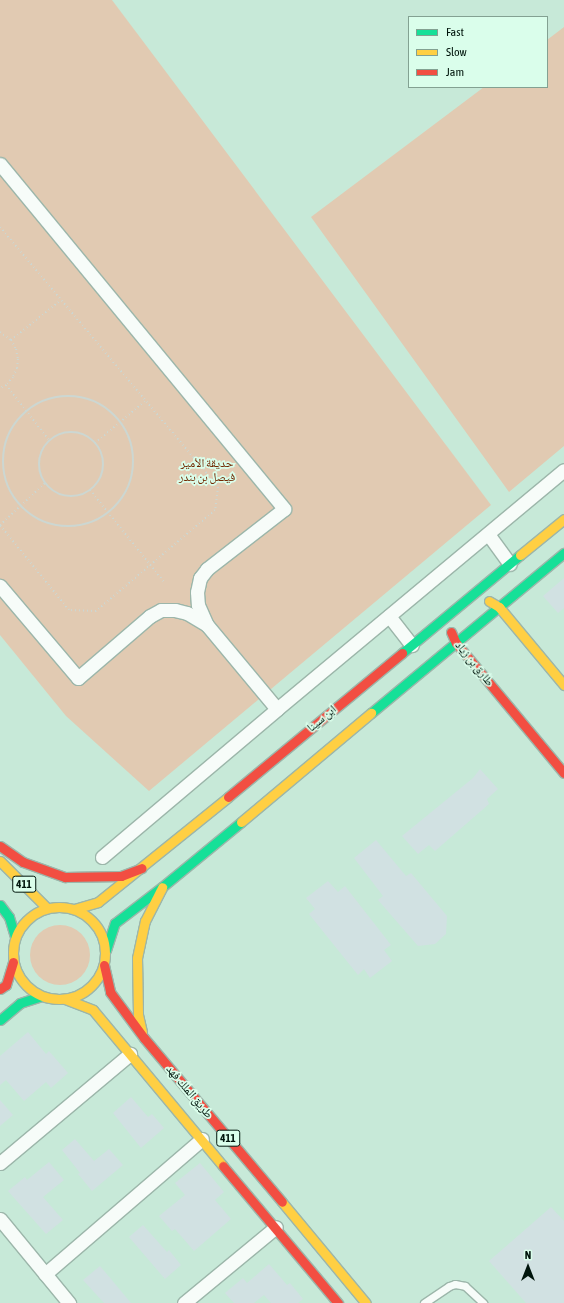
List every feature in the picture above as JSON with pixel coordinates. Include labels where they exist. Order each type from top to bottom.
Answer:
[{"type":"street","points":[[0,164],[284,509],[207,569],[200,578],[197,592],[198,606],[207,625],[277,709]]},
{"type":"street","points":[[102,857],[564,470]]},
{"type":"street","name":"ابن سينا","points":[[74,909],[98,902],[142,868],[564,519]]},
{"type":"street","points":[[488,534],[510,564]]},
{"type":"street","points":[[106,950],[115,923],[162,887],[564,553]]},
{"type":"street","points":[[0,586],[78,678],[150,616],[160,610],[175,610],[187,613],[207,625]]},
{"type":"street","points":[[462,604],[477,598],[485,599],[499,607],[564,685]]},
{"type":"street","name":"طارق بن زياد","points":[[462,604],[453,614],[450,627],[456,643],[564,773]]},
{"type":"street","points":[[389,616],[412,645]]},
{"type":"street","points":[[0,846],[22,862],[65,877],[121,876],[142,868]]},
{"type":"street","name":"411","points":[[0,861],[47,908]]},
{"type":"street","points":[[144,1038],[138,1014],[137,958],[145,921],[162,887]]},
{"type":"street","name":"411","points":[[0,905],[9,917],[15,937]]},
{"type":"street","name":"411","points":[[61,906],[74,909],[86,915],[96,925],[103,937],[106,950],[104,965],[99,977],[90,988],[78,995],[65,999],[54,999],[42,996],[29,988],[19,976],[13,962],[12,950],[15,937],[22,924],[33,914],[47,908],[61,906]]},
{"type":"street","points":[[0,989],[6,985],[13,962]]},
{"type":"street","name":"طريق الملك فهد","points":[[104,965],[110,992],[144,1038],[366,1303]]},
{"type":"street","points":[[0,1020],[20,1003],[42,996]]},
{"type":"street","name":"طريق الملك فهد","points":[[65,999],[93,1010],[338,1303]]},
{"type":"street","points":[[0,1163],[130,1054]]},
{"type":"street","points":[[45,1274],[202,1139]]},
{"type":"street","points":[[0,1219],[69,1303]]},
{"type":"street","points":[[192,1301],[276,1227]]},
{"type":"lane","points":[[425,1303],[449,1286],[460,1284],[470,1290],[483,1303]]},
{"type":"path","points":[[0,227],[218,487],[215,510],[96,611],[69,610],[0,525],[45,483]]},
{"type":"path","points":[[11,340],[61,300]]},
{"type":"path","points":[[0,332],[11,340],[16,349],[18,359],[17,368],[13,378],[6,385],[0,388]]},
{"type":"path","points":[[6,385],[49,440]]},
{"type":"path","points":[[65,395],[85,397],[104,406],[120,422],[130,438],[134,458],[131,478],[123,497],[109,512],[88,523],[66,526],[43,522],[24,510],[10,492],[2,470],[3,448],[11,426],[26,409],[44,399],[65,395]]},
{"type":"path","points":[[95,442],[146,401]]},
{"type":"path","points":[[78,432],[95,442],[101,452],[103,462],[102,472],[97,482],[90,490],[71,496],[52,490],[45,483],[41,475],[39,461],[43,447],[49,440],[58,434],[78,432]]},
{"type":"path","points":[[90,490],[164,582]]},
{"type":"green space","name":"حديقة الأمير فيصل بن بندر","points":[[0,0],[112,0],[491,505],[149,791],[66,716],[0,635]]},
{"type":"green space","points":[[564,27],[564,446],[509,492],[311,217],[483,88],[548,88],[548,39]]},
{"type":"green space","points":[[60,925],[76,930],[81,934],[85,939],[90,955],[85,971],[81,976],[76,980],[60,985],[44,980],[39,976],[35,971],[30,955],[35,939],[39,934],[44,930]]},
{"type":"building","points":[[564,578],[564,608],[558,613],[543,596]]},
{"type":"building","points":[[480,769],[498,789],[487,799],[489,804],[435,851],[429,845],[418,854],[402,836],[473,778]]},
{"type":"building","points":[[376,840],[406,876],[411,873],[447,916],[446,934],[435,944],[418,946],[378,900],[383,896],[354,858]]},
{"type":"building","points":[[328,881],[338,892],[345,886],[391,945],[384,950],[392,961],[370,978],[364,969],[358,975],[309,914],[315,909],[306,898]]},
{"type":"building","points":[[28,1032],[46,1054],[49,1051],[68,1073],[51,1088],[46,1082],[24,1101],[6,1080],[0,1085],[0,1056]]},
{"type":"building","points":[[131,1097],[148,1117],[152,1114],[164,1128],[141,1148],[113,1113]]},
{"type":"building","points":[[0,1100],[13,1115],[0,1126]]},
{"type":"building","points":[[75,1139],[94,1161],[109,1149],[123,1165],[92,1191],[78,1174],[80,1173],[62,1150]]},
{"type":"building","points":[[49,1162],[64,1180],[43,1197],[63,1220],[46,1234],[8,1191],[25,1177],[27,1180]]},
{"type":"building","points":[[200,1163],[224,1192],[215,1200],[231,1219],[194,1251],[175,1229],[172,1231],[159,1216],[185,1195],[175,1183]]},
{"type":"building","points":[[551,1207],[564,1221],[564,1303],[526,1303],[489,1261]]},
{"type":"building","points":[[143,1225],[167,1252],[169,1250],[181,1265],[165,1279],[129,1237]]},
{"type":"building","points":[[269,1264],[287,1285],[290,1283],[303,1299],[298,1303],[271,1303],[264,1295],[254,1303],[234,1303],[225,1293],[243,1278],[247,1283]]},
{"type":"building","points":[[100,1266],[131,1303],[104,1303],[83,1280]]},
{"type":"traffic: fast","points":[[371,713],[564,553]]},
{"type":"traffic: fast","points":[[402,653],[520,555]]},
{"type":"traffic: fast","points":[[106,950],[115,923],[162,887],[241,822]]},
{"type":"traffic: fast","points":[[0,905],[9,917],[15,937]]},
{"type":"traffic: fast","points":[[0,1020],[20,1003],[42,996]]},
{"type":"traffic: slow","points":[[520,555],[564,519]]},
{"type":"traffic: slow","points":[[489,601],[499,607],[564,685]]},
{"type":"traffic: slow","points":[[241,822],[371,713]]},
{"type":"traffic: slow","points":[[74,909],[98,902],[228,797]]},
{"type":"traffic: slow","points":[[0,861],[47,908]]},
{"type":"traffic: slow","points":[[142,1032],[138,1014],[137,958],[145,921],[162,887]]},
{"type":"traffic: slow","points":[[59,907],[77,910],[92,920],[102,935],[105,953],[102,971],[92,986],[77,996],[59,999],[41,996],[26,986],[16,971],[13,953],[16,935],[26,920],[41,910],[59,907]]},
{"type":"traffic: slow","points":[[65,999],[93,1010],[223,1166]]},
{"type":"traffic: slow","points":[[282,1202],[366,1303]]},
{"type":"traffic: jam","points":[[451,632],[456,643],[564,773]]},
{"type":"traffic: jam","points":[[228,797],[402,653]]},
{"type":"traffic: jam","points":[[0,846],[23,862],[65,877],[121,876],[142,868]]},
{"type":"traffic: jam","points":[[0,989],[6,985],[13,962]]},
{"type":"traffic: jam","points":[[104,965],[110,992],[144,1038],[282,1202]]},
{"type":"traffic: jam","points":[[223,1166],[338,1303]]}]
